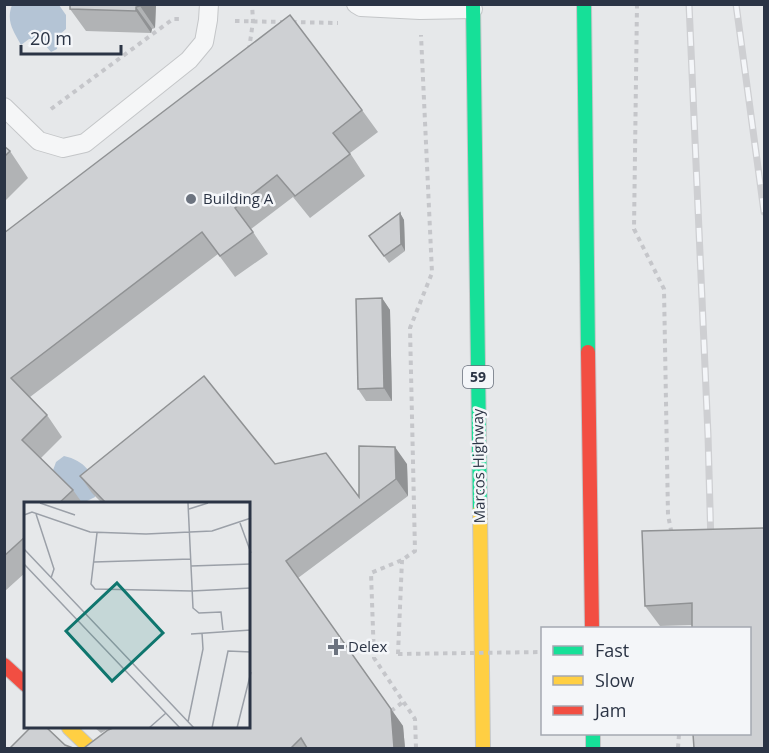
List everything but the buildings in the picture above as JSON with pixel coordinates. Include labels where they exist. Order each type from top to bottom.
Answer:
[{"type":"main road","points":[[584,4],[592,627]]},
{"type":"main road","name":"Marcos Highway","points":[[473,7],[483,748]]},
{"type":"main road","points":[[4,665],[24,683]]},
{"type":"main road","points":[[70,729],[90,748]]},
{"type":"lane","points":[[356,4],[361,7],[420,10],[473,7]]},
{"type":"lane","points":[[4,107],[39,141],[63,148],[85,143],[189,60],[204,42],[209,12]]},
{"type":"path","points":[[249,55],[253,21],[252,4]]},
{"type":"path","points":[[637,4],[634,229],[664,289],[668,515],[674,543]]},
{"type":"path","points":[[416,748],[415,719],[374,658],[371,573],[402,560],[415,551],[410,328],[432,273],[420,10]]},
{"type":"path","points":[[51,109],[173,19],[209,12],[253,21]]},
{"type":"path","points":[[402,560],[398,654],[541,652]]},
{"type":"path","points":[[391,711],[404,702]]},
{"type":"water","points":[[12,5],[59,5],[66,15],[66,29],[58,36],[57,49],[51,52],[40,39],[29,39],[21,45],[10,21]]},
{"type":"water","points":[[64,456],[72,458],[88,470],[94,482],[95,497],[85,502],[78,500],[52,473],[56,462]]},
{"type":"railway","points":[[689,4],[711,545]]},
{"type":"railway","points":[[736,4],[764,212]]},
{"type":"traffic: fast","points":[[473,4],[480,511]]},
{"type":"traffic: fast","points":[[584,4],[588,352]]},
{"type":"traffic: fast","points":[[593,735],[593,748]]},
{"type":"traffic: slow","points":[[480,511],[483,748]]},
{"type":"traffic: slow","points":[[70,729],[90,748]]},
{"type":"traffic: jam","points":[[588,352],[592,627]]},
{"type":"traffic: jam","points":[[4,665],[24,683]]},
{"type":"place","name":"Building A","points":[[191,199]]},
{"type":"place","name":"Delex","points":[[336,647]]}]
